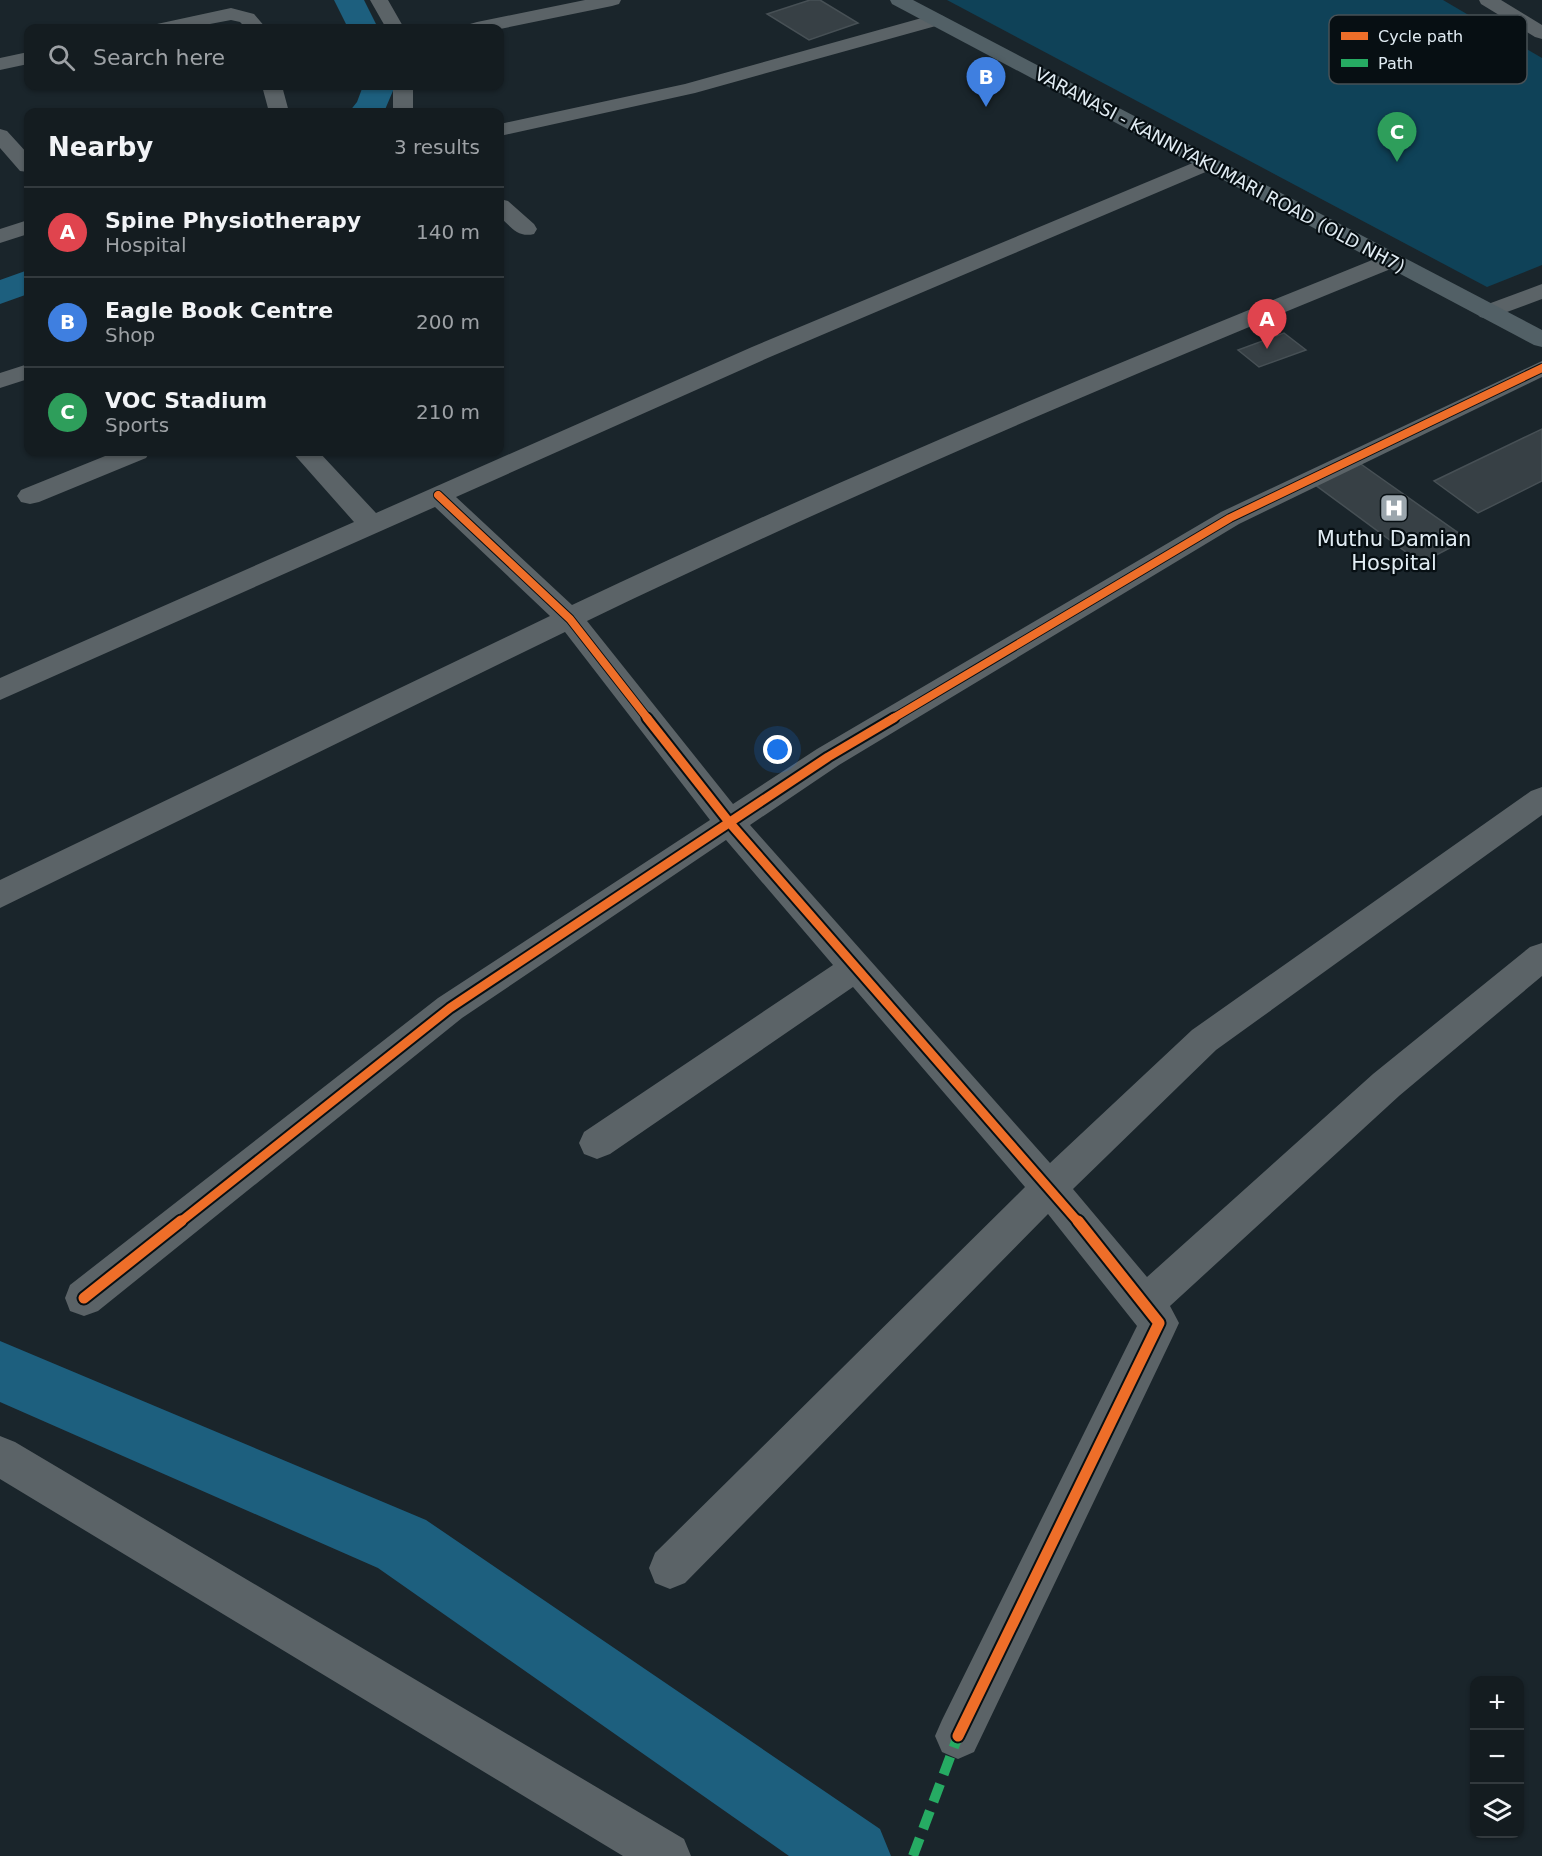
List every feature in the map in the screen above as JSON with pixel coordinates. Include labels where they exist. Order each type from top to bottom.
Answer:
[{"type":"main road","name":"VARANASI - KANNIYAKUMARI ROAD (OLD NH7)","points":[[899,0],[1542,340]]},
{"type":"street","points":[[379,0],[393,24]]},
{"type":"street","points":[[496,24],[612,0]]},
{"type":"street","points":[[1488,0],[1513,15]]},
{"type":"street","points":[[177,24],[232,7],[252,24]]},
{"type":"street","points":[[504,129],[688,89],[936,20]]},
{"type":"street","points":[[1527,24],[1542,33]]},
{"type":"street","points":[[0,64],[24,59]]},
{"type":"street","points":[[273,90],[278,108]]},
{"type":"street","points":[[403,90],[403,108]]},
{"type":"street","points":[[0,135],[24,162]]},
{"type":"street","points":[[0,690],[761,352],[1207,163]]},
{"type":"street","points":[[504,210],[526,229]]},
{"type":"street","points":[[0,236],[24,228]]},
{"type":"street","points":[[0,895],[798,511],[1119,369],[1390,261]]},
{"type":"street","points":[[1488,312],[1542,291]]},
{"type":"street","points":[[84,1298],[450,1008],[828,757],[1230,518],[1542,368]]},
{"type":"street","points":[[0,381],[24,372]]},
{"type":"street","points":[[30,496],[127,456]]},
{"type":"street","points":[[308,456],[372,525]]},
{"type":"street","points":[[438,495],[570,619],[729,822],[1049,1188],[1159,1323],[957,1736]]},
{"type":"street","points":[[670,1568],[1049,1188],[1204,1040],[1542,799]]},
{"type":"street","points":[[1144,1305],[1386,1085],[1542,957]]},
{"type":"street","points":[[597,1143],[856,967]]},
{"type":"street","points":[[0,1456],[667,1856]]},
{"type":"shaded area","points":[[947,0],[1443,0],[1469,15],[1329,15],[1329,84],[1527,84],[1527,49],[1542,58],[1542,265],[1487,287]]},
{"type":"building","points":[[810,0],[820,0],[858,23],[809,40],[767,14]]},
{"type":"building","points":[[1284,333],[1306,350],[1259,367],[1238,350]]},
{"type":"building","points":[[1542,429],[1542,481],[1478,513],[1434,481]]},
{"type":"building","points":[[1358,462],[1467,539],[1421,563],[1314,484]]},
{"type":"waterway","points":[[349,0],[361,24]]},
{"type":"waterway","points":[[371,108],[378,90]]},
{"type":"waterway","points":[[0,293],[24,283]]},
{"type":"waterway","points":[[0,1371],[402,1544],[853,1856]]},
{"type":"marked path","points":[[913,1856],[958,1736]]},
{"type":"cycle path","points":[[84,1298],[450,1008],[828,757],[1230,518],[1542,368]]},
{"type":"cycle path","points":[[438,495],[570,619],[729,822],[1084,1228],[1159,1323],[958,1736]]},
{"type":"place","name":"Eagle Book Centre","points":[[986,107]]},
{"type":"place","name":"VOC Stadium","points":[[1397,162]]},
{"type":"place","name":"Spine Physiotherapy","points":[[1267,349]]},
{"type":"place","name":"Muthu Damian Hospital","points":[[1394,508]]}]
